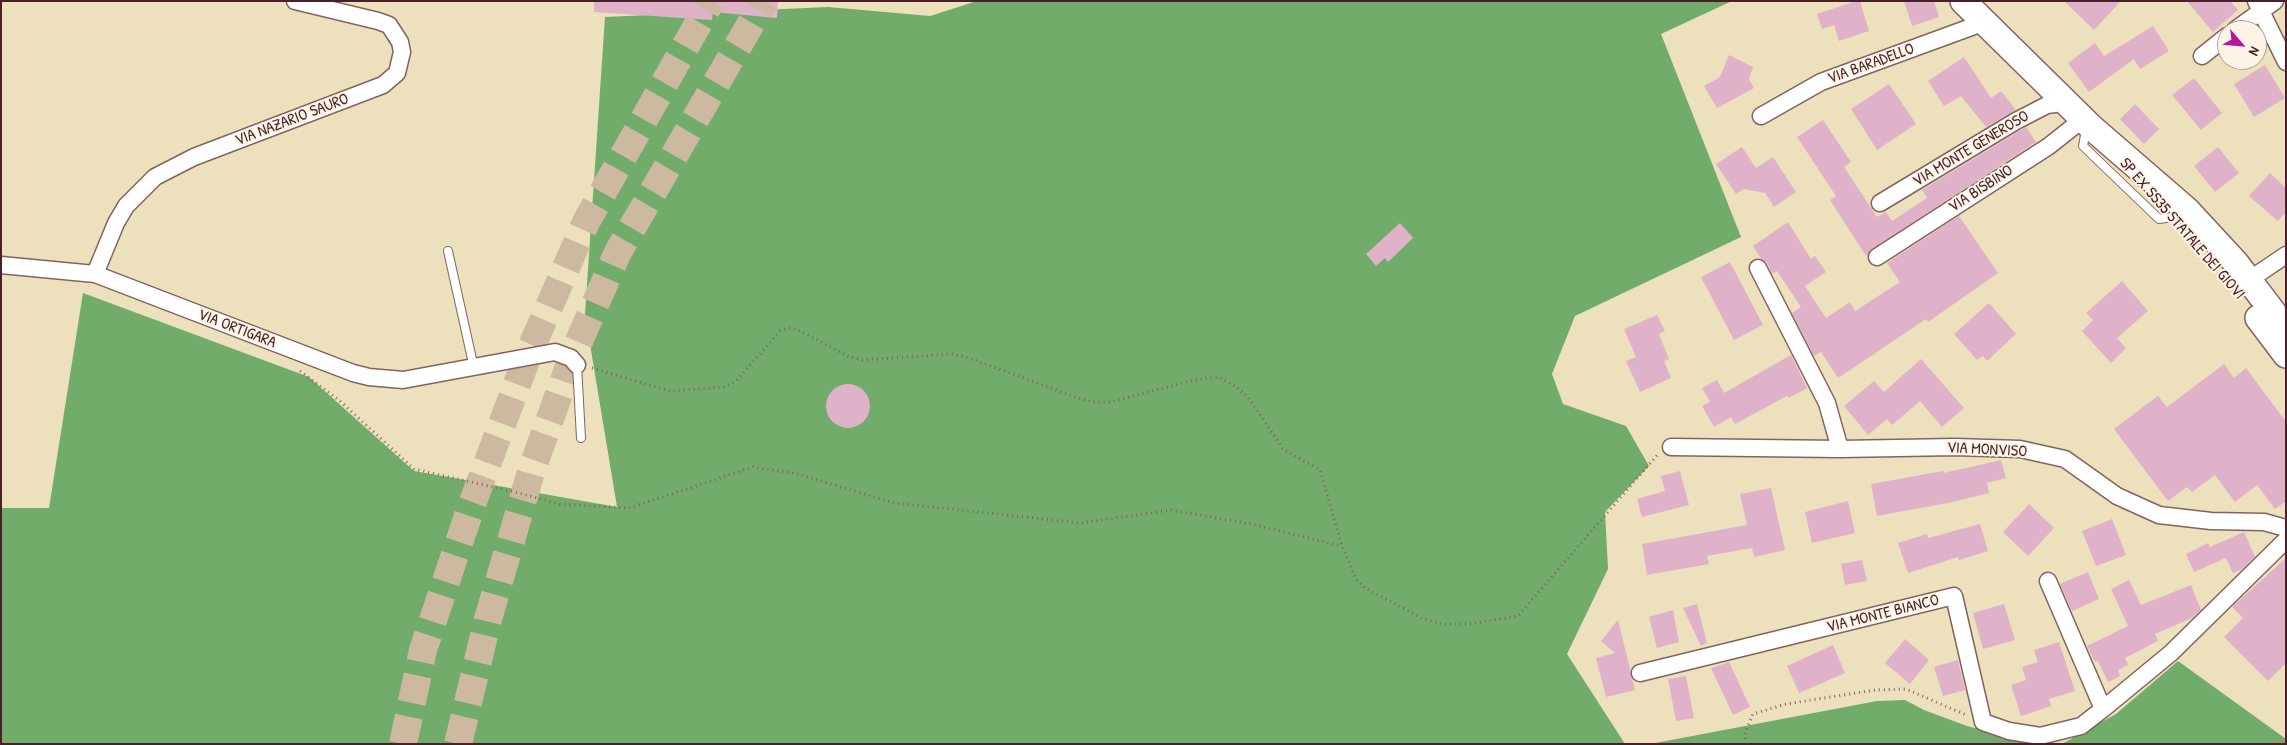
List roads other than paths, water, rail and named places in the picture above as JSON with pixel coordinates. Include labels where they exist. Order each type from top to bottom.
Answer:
[{"type":"main road","name":"SP EX SS35 STATALE DEI GIOVI","points":[[1963,1],[2088,124],[2187,210],[2236,263],[2286,329]]},
{"type":"main road","name":"SP EX SS35 STATALE DEI GIOVI","points":[[2088,124],[2226,274],[2286,355]]},
{"type":"main road","points":[[2192,237],[2218,254],[2240,280],[2249,280]]},
{"type":"street","name":"VIA NAZARIO SAURO","points":[[95,274],[116,223],[126,206],[155,177],[194,157],[383,85],[397,73],[402,52],[400,42],[389,25],[378,20],[295,1]]},
{"type":"street","points":[[2245,20],[2258,6],[2275,1]]},
{"type":"street","points":[[2258,6],[2286,62]]},
{"type":"street","name":"VIA BARADELLO","points":[[1761,116],[1821,82],[1984,22]]},
{"type":"street","points":[[2202,56],[2217,44]]},
{"type":"street","name":"VIA MONTE GENEROSO","points":[[1880,203],[2016,121],[2062,99]]},
{"type":"street","name":"VIA BISBINO","points":[[1877,257],[2049,146],[2088,124]]},
{"type":"street","points":[[2249,280],[2286,255]]},
{"type":"street","name":"VIA ORTIGARA","points":[[1,265],[95,274],[352,373],[403,380],[555,352],[571,358],[577,365]]},
{"type":"street","points":[[1758,268],[1827,403],[1840,449]]},
{"type":"street","name":"VIA MONVISO","points":[[1671,447],[1840,449],[1955,447],[2020,449],[2065,459],[2118,496],[2160,516],[2210,521],[2264,522],[2286,528]]},
{"type":"street","points":[[2048,581],[2103,709],[2171,653],[2286,540]]},
{"type":"street","name":"VIA MONTE BIANCO","points":[[1640,673],[1954,596],[1983,722],[2040,736],[2081,726],[2103,709]]},
{"type":"lane","points":[[448,251],[474,368]]},
{"type":"lane","points":[[577,365],[581,438]]},
{"type":"tunnel","points":[[403,744],[423,650],[471,507],[528,355],[586,222],[711,1]]},
{"type":"tunnel","points":[[458,744],[488,619],[531,472],[573,355],[618,252],[764,1]]}]
